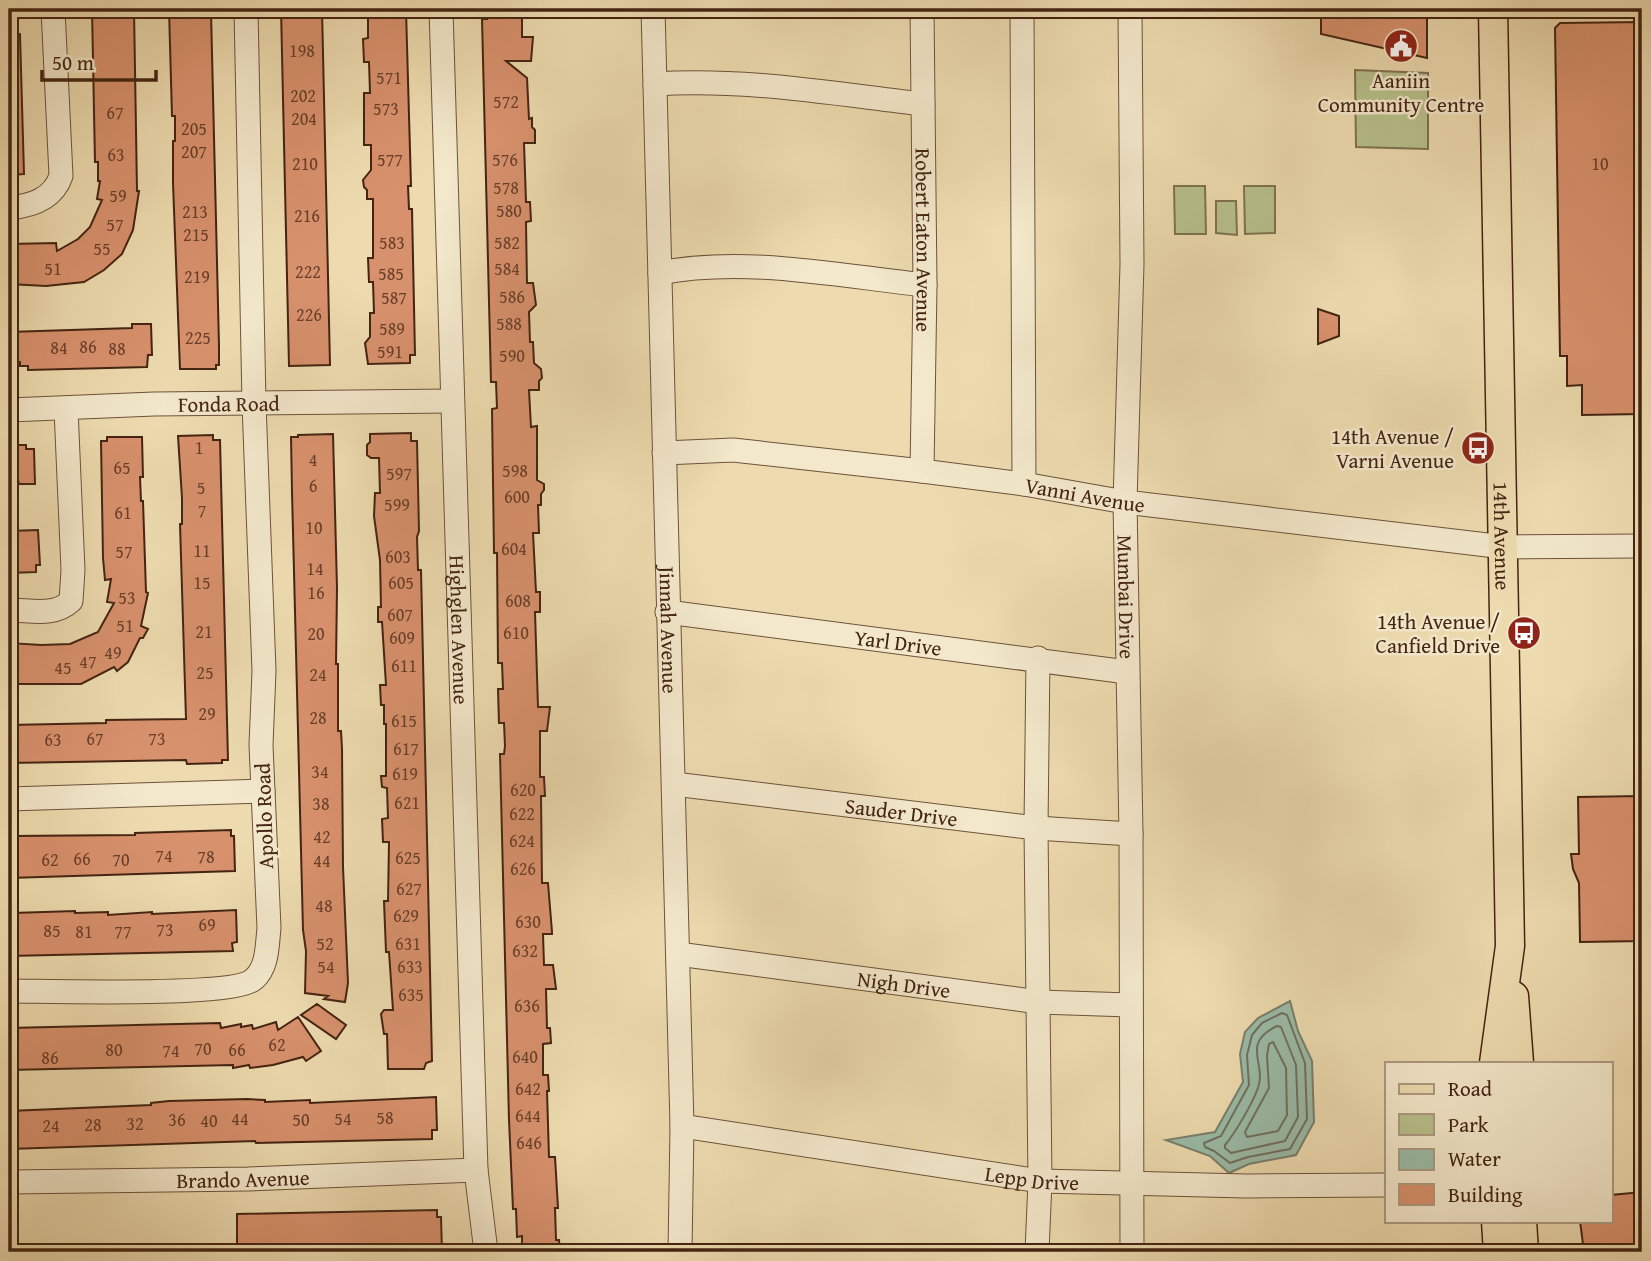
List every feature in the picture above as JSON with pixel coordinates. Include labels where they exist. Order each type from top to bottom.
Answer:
[{"type":"main road","name":"14th Avenue","points":[[1493,9],[1509,937],[1509,955],[1494,1062]]},
{"type":"main road","name":"14th Avenue","points":[[1509,937],[1519,1062]]},
{"type":"main road","points":[[1496,1222],[1498,1252]]},
{"type":"main road","points":[[1522,1222],[1524,1252]]},
{"type":"street","points":[[9,208],[44,199],[58,184],[61,176],[53,9]]},
{"type":"street","name":"Apollo Road","points":[[9,991],[195,991],[240,986],[254,979],[266,958],[269,928],[261,745],[264,671],[254,403],[246,9]]},
{"type":"street","name":"Highglen Avenue","points":[[441,9],[477,1170],[486,1252]]},
{"type":"street","name":"Jinnah Avenue","points":[[653,9],[682,1126],[680,1252]]},
{"type":"street","name":"Robert Eaton Avenue","points":[[922,9],[925,285],[922,471]]},
{"type":"street","points":[[1022,9],[1024,484]]},
{"type":"street","name":"Mumbai Drive","points":[[1130,9],[1132,264],[1125,502],[1131,834],[1132,1252]]},
{"type":"street","points":[[655,84],[689,82],[772,87],[923,104]]},
{"type":"street","points":[[660,273],[684,268],[761,267],[925,285]]},
{"type":"street","name":"Fonda Road","points":[[9,410],[154,404],[452,401]]},
{"type":"street","points":[[9,610],[52,611],[63,608],[71,601],[73,570],[66,409]]},
{"type":"street","name":"Vanni Avenue","points":[[664,453],[733,450],[922,471],[1024,484],[1125,502],[1504,547],[1642,546]]},
{"type":"street","name":"Yarl Drive","points":[[667,612],[1038,658],[1127,672]]},
{"type":"street","points":[[1037,1252],[1040,1181],[1036,828],[1038,658]]},
{"type":"street","name":"Sauder Drive","points":[[674,784],[1036,828],[1131,834]]},
{"type":"street","points":[[9,799],[263,791]]},
{"type":"street","name":"Nigh Drive","points":[[678,954],[1039,1002],[1130,1005]]},
{"type":"street","name":"Lepp Drive","points":[[682,1126],[1040,1181],[1133,1185],[1385,1185]]},
{"type":"street","name":"Brando Avenue","points":[[9,1182],[248,1178],[477,1170]]},
{"type":"green space","points":[[1355,70],[1428,73],[1428,149],[1356,147]]},
{"type":"green space","points":[[1174,186],[1205,186],[1206,234],[1175,234]]},
{"type":"green space","points":[[1244,186],[1275,186],[1275,233],[1245,234]]},
{"type":"green space","points":[[1216,201],[1236,201],[1237,235],[1216,233]]},
{"type":"water","points":[[1290,1001],[1298,1031],[1312,1061],[1314,1122],[1296,1155],[1249,1164],[1229,1173],[1210,1156],[1166,1140],[1215,1132],[1243,1082],[1240,1054],[1245,1032],[1258,1018]]},
{"type":"building","points":[[92,9],[134,9],[139,191],[133,230],[122,254],[104,270],[84,282],[46,286],[9,284],[9,244],[56,243],[57,251],[78,239],[90,227],[102,200],[97,199],[100,181],[98,162],[95,162]]},
{"type":"building","points":[[169,9],[205,9],[204,14],[211,12],[219,346],[219,365],[216,365],[216,369],[180,369],[173,183],[175,116],[172,116]]},
{"type":"building","points":[[281,9],[322,9],[330,365],[289,366]]},
{"type":"building","name":"Aaniin Community Centre","points":[[1321,9],[1427,9],[1427,58],[1321,34]]},
{"type":"building","points":[[406,10],[411,186],[408,186],[409,209],[412,209],[415,355],[410,355],[410,363],[368,364],[365,343],[370,337],[370,313],[374,313],[373,282],[369,282],[368,258],[373,258],[373,199],[367,199],[363,180],[371,170],[371,145],[364,145],[364,93],[370,93],[369,62],[364,62],[363,39],[368,38],[368,18],[373,18],[372,11]]},
{"type":"building","points":[[522,10],[522,37],[533,37],[531,61],[506,61],[527,78],[529,119],[532,118],[532,127],[535,130],[535,143],[524,143],[526,202],[530,202],[531,221],[526,222],[527,283],[533,283],[536,305],[529,312],[530,342],[533,342],[534,363],[541,369],[542,378],[539,381],[539,390],[529,390],[531,427],[537,426],[537,480],[544,484],[541,505],[538,505],[539,533],[533,533],[536,592],[540,592],[540,612],[535,612],[538,707],[550,707],[547,731],[540,731],[540,777],[544,777],[545,796],[541,796],[542,883],[548,883],[552,932],[543,934],[544,965],[553,965],[556,989],[546,989],[547,1028],[550,1028],[551,1043],[543,1044],[543,1075],[548,1075],[549,1157],[555,1157],[558,1208],[555,1208],[556,1240],[559,1240],[560,1252],[522,1252],[522,1236],[517,1237],[516,1209],[513,1209],[509,1120],[500,754],[504,754],[505,746],[504,723],[499,723],[498,689],[503,689],[502,663],[498,663],[497,553],[494,553],[492,409],[497,408],[496,382],[491,382],[482,19],[487,19],[487,11]]},
{"type":"building","points":[[1642,22],[1642,414],[1582,415],[1582,385],[1567,386],[1567,356],[1560,356],[1555,28],[1560,23]]},
{"type":"building","points":[[20,34],[24,174],[9,175],[9,35]]},
{"type":"building","points":[[1318,309],[1339,316],[1339,336],[1318,344]]},
{"type":"building","points":[[132,324],[151,324],[152,355],[148,355],[147,367],[28,370],[28,366],[20,366],[20,362],[9,363],[9,332],[132,328]]},
{"type":"building","points":[[411,433],[411,441],[417,441],[417,537],[418,570],[421,570],[432,1061],[426,1063],[424,1069],[388,1069],[387,1034],[384,1034],[381,1014],[384,1010],[393,1010],[389,952],[386,952],[384,901],[388,901],[389,842],[383,842],[382,819],[388,818],[387,788],[382,787],[381,776],[386,776],[386,724],[380,685],[386,685],[382,622],[378,622],[378,607],[381,607],[380,560],[374,516],[375,493],[380,493],[379,458],[367,455],[367,445],[370,442],[370,434]]},
{"type":"building","points":[[333,434],[336,664],[338,731],[341,731],[342,749],[348,983],[345,1002],[324,999],[328,996],[305,993],[292,492],[291,437]]},
{"type":"building","points":[[213,435],[213,440],[220,440],[228,760],[222,760],[222,763],[187,764],[186,760],[9,763],[9,725],[186,719],[180,524],[182,498],[178,436]]},
{"type":"building","points":[[107,437],[142,437],[143,477],[140,477],[148,593],[141,626],[148,629],[143,638],[140,638],[128,662],[117,671],[114,667],[81,684],[9,684],[9,643],[70,644],[98,632],[114,603],[107,602],[111,579],[105,580],[103,558],[101,441],[107,441]]},
{"type":"building","points":[[10,445],[26,445],[26,449],[34,449],[35,484],[19,484],[18,480],[11,480]]},
{"type":"building","points":[[38,530],[40,565],[36,565],[36,572],[9,573],[9,531]]},
{"type":"building","points":[[1642,796],[1642,941],[1580,942],[1579,883],[1571,854],[1579,854],[1578,797]]},
{"type":"building","points":[[231,830],[231,836],[234,836],[235,871],[9,878],[9,836],[135,835]]},
{"type":"building","points":[[236,910],[237,942],[232,943],[233,951],[9,956],[9,915],[12,913],[75,911],[108,912],[108,915]]},
{"type":"building","points":[[317,1004],[346,1025],[336,1039],[301,1015]]},
{"type":"building","points":[[298,1017],[321,1051],[306,1061],[303,1057],[250,1068],[249,1065],[233,1068],[233,1065],[9,1070],[9,1028],[220,1023],[221,1028],[241,1024],[241,1027],[252,1025],[253,1029],[276,1022],[278,1030]]},
{"type":"building","points":[[436,1097],[437,1130],[432,1130],[432,1139],[255,1141],[9,1149],[9,1111],[151,1105],[169,1101],[247,1099],[265,1102],[310,1100],[310,1103]]},
{"type":"building","points":[[1642,1192],[1642,1252],[1584,1252],[1580,1222],[1612,1222],[1612,1195]]},
{"type":"building","points":[[437,1210],[437,1217],[441,1217],[442,1252],[237,1252],[237,1214]]},
{"type":"place","name":"Aaniin Community Centre","points":[[1401,46]]},
{"type":"place","name":"14th Avenue / Varni Avenue","points":[[1478,448]]},
{"type":"place","name":"14th Avenue / Canfield Drive","points":[[1524,633]]}]
